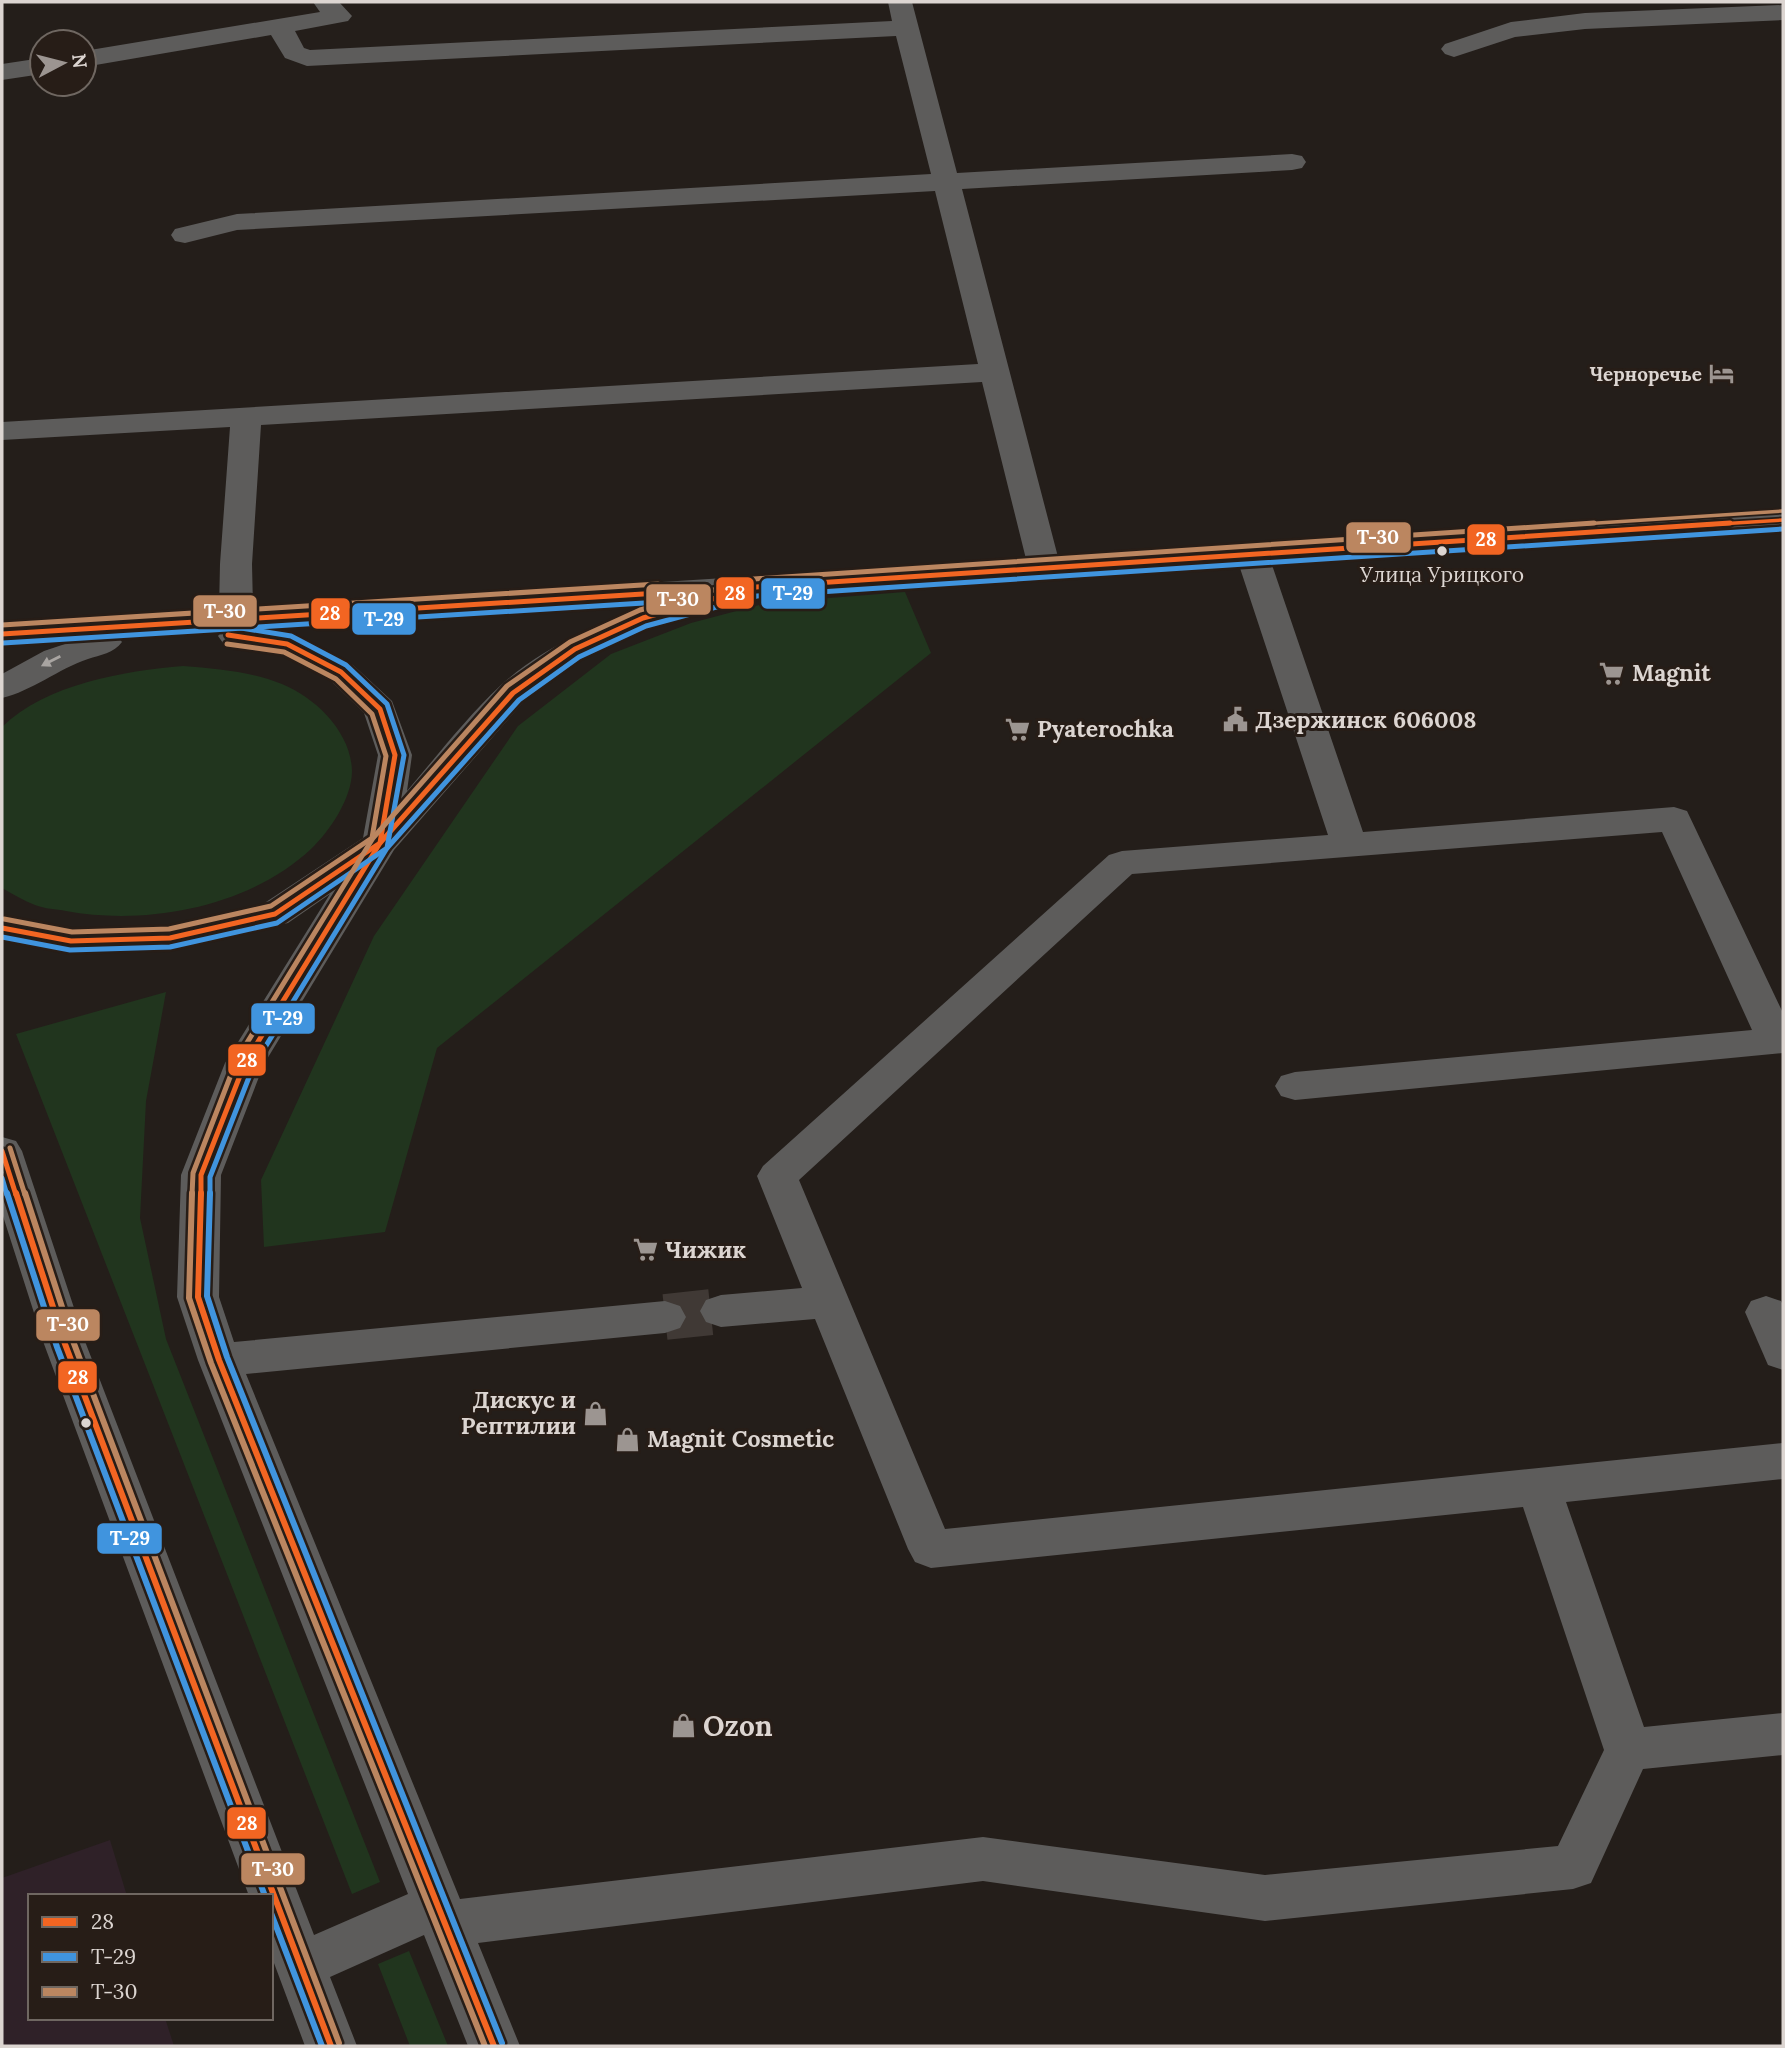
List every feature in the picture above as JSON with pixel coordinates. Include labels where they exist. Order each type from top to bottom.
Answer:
[{"type":"street","points":[[98,57],[339,16],[325,2]]},
{"type":"street","points":[[1454,48],[1511,30],[1585,21],[1783,12]]},
{"type":"street","points":[[279,26],[294,53],[307,58],[903,15],[1045,568]]},
{"type":"street","points":[[2,72],[28,68]]},
{"type":"street","points":[[185,235],[237,222],[1292,162]]},
{"type":"street","points":[[2,431],[995,372]]},
{"type":"street","points":[[236,620],[236,564],[246,417]]},
{"type":"street","points":[[2,634],[1783,520]]},
{"type":"street","points":[[1252,555],[1350,846]]},
{"type":"street","points":[[494,2046],[219,1360],[198,1297],[201,1175],[245,1063],[380,843],[513,693],[575,649],[642,618],[756,587]]},
{"type":"street","points":[[2,688],[56,658],[162,624],[287,644],[341,672],[380,709],[395,755],[380,843],[275,914],[170,938],[71,941],[2,928]]},
{"type":"street","points":[[1295,1086],[1777,1041],[1775,1014],[1674,819],[1122,863],[777,1176],[931,1549],[1783,1461]]},
{"type":"street","points":[[2,1151],[65,1344],[273,1894]]},
{"type":"street","points":[[721,1311],[830,1302]]},
{"type":"street","points":[[1766,1312],[1783,1353]]},
{"type":"street","points":[[219,1360],[666,1317]]},
{"type":"street","points":[[300,1966],[440,1915],[984,1859],[1265,1898],[1573,1867],[1628,1750],[1539,1487]]},
{"type":"street","points":[[1628,1750],[1783,1734]]},
{"type":"street","points":[[273,1895],[331,2046]]},
{"type":"shaded area","points":[[110,1840],[126,1894],[28,1894],[28,2020],[166,2020],[174,2046],[2,2046],[2,1878]]},
{"type":"green space","points":[[905,592],[931,653],[437,1048],[385,1232],[264,1247],[261,1180],[374,936],[518,726],[611,654],[691,623],[767,603]]},
{"type":"green space","points":[[183,666],[233,671],[282,684],[307,698],[329,718],[345,743],[352,771],[344,803],[325,833],[311,849],[286,869],[258,885],[228,898],[163,913],[97,915],[50,909],[31,903],[2,888],[2,727],[20,712],[63,690],[111,676]]},
{"type":"green space","points":[[166,992],[146,1101],[140,1218],[166,1339],[380,1882],[352,1894],[16,1034]]},
{"type":"green space","points":[[409,1951],[448,2046],[410,2046],[378,1964]]},
{"type":"tunnel","points":[[665,1317],[721,1311]]},
{"type":"transit line","name":"Т-30","points":[[485,2046],[211,1363],[189,1298],[193,1173],[237,1059],[373,838],[507,686],[570,642],[640,610],[754,579],[1782,511]]},
{"type":"transit line","name":"28","points":[[494,2046],[219,1360],[198,1297],[201,1175],[245,1063],[380,843],[513,693],[575,649],[643,618],[756,587],[1783,520]]},
{"type":"transit line","name":"Т-29","points":[[502,2043],[227,1357],[207,1296],[210,1177],[253,1067],[387,848],[519,700],[579,657],[646,626],[757,596],[1783,529]]},
{"type":"transit line","name":"Т-30","points":[[2,625],[658,584]]},
{"type":"transit line","name":"28","points":[[2,634],[659,593]]},
{"type":"transit line","name":"Т-29","points":[[3,643],[660,602]]},
{"type":"transit line","name":"Т-29","points":[[2,937],[70,950],[170,947],[277,923],[387,848],[404,755],[387,704],[346,665],[291,636],[229,626]]},
{"type":"transit line","name":"28","points":[[2,928],[71,941],[170,938],[275,914],[380,843],[395,755],[380,709],[341,672],[287,644],[228,635]]},
{"type":"transit line","name":"Т-30","points":[[4,919],[72,932],[169,929],[271,906],[372,838],[386,756],[372,714],[336,679],[284,652],[227,644]]},
{"type":"transit line","name":"Т-30","points":[[10,1148],[73,1341],[339,2043]]},
{"type":"transit line","name":"28","points":[[2,1151],[65,1344],[331,2046]]},
{"type":"transit line","name":"Т-29","points":[[2,1178],[57,1347],[264,1894]]},
{"type":"transit line","name":"Т-29","points":[[273,1918],[322,2046]]},
{"type":"place","name":"Черноречье","points":[[1722,374]]},
{"type":"place","name":"Улица Урицкого","points":[[1442,551]]},
{"type":"place","name":"Magnit","points":[[1612,673]]},
{"type":"place","name":"Дзержинск 606008","points":[[1235,720]]},
{"type":"place","name":"Pyaterochka","points":[[1017,729]]},
{"type":"place","name":"Чижик","points":[[645,1250]]},
{"type":"place","name":"Дискус и Рептилии","points":[[596,1413]]},
{"type":"place","name":"Magnit Cosmetic","points":[[627,1439]]},
{"type":"place","name":"Ozon","points":[[683,1726]]}]
